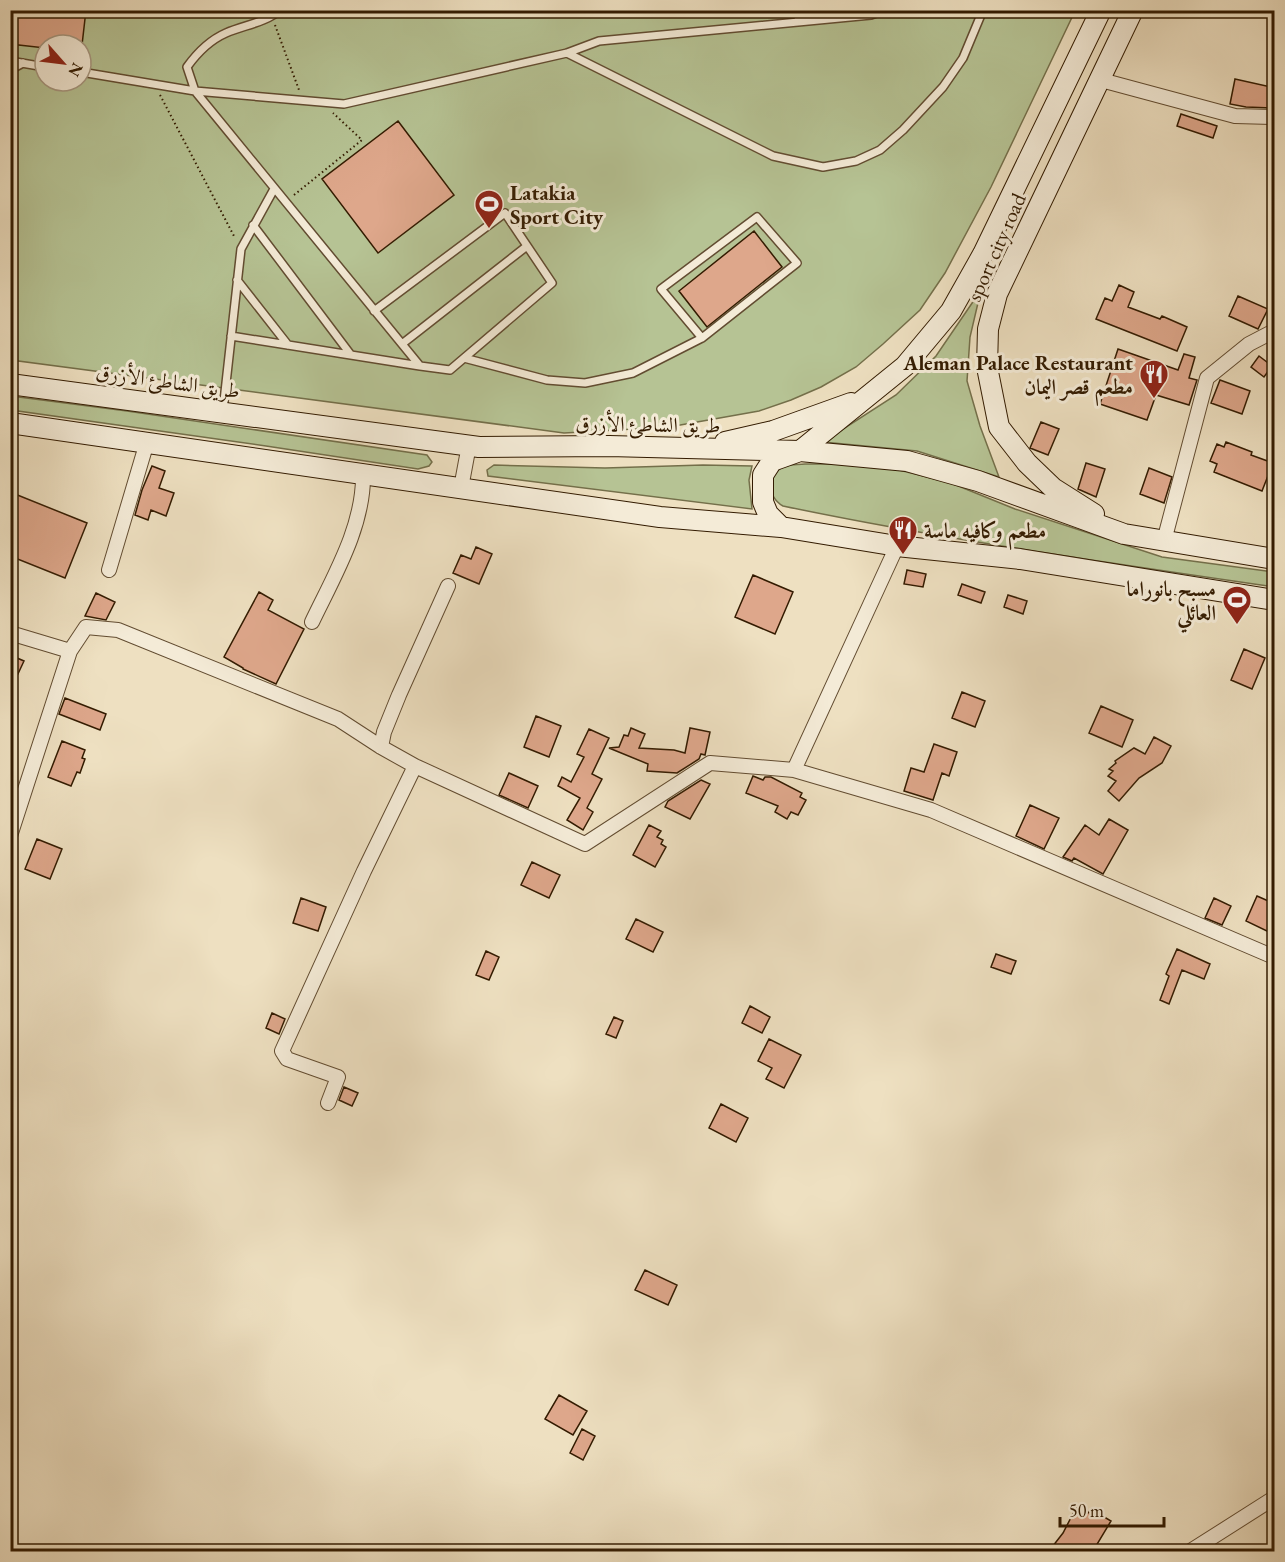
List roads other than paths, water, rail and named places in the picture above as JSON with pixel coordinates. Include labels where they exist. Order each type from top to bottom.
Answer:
[{"type":"main road","name":"sport city road","points":[[801,451],[905,366],[951,311],[983,254],[1101,10]]},
{"type":"main road","name":"sport city road","points":[[1124,534],[1053,488],[1027,463],[999,427],[987,367],[988,329],[997,294],[1133,10]]},
{"type":"main road","name":"طريق الشاطئ الأزرق","points":[[10,384],[469,445],[801,451],[907,461],[978,481],[1124,534],[1275,560]]},
{"type":"main road","points":[[696,449],[773,431],[868,397]]},
{"type":"main road","points":[[10,423],[660,517],[781,527],[897,546],[1020,560],[1275,600]]},
{"type":"main road","points":[[781,527],[768,514],[763,502],[763,475],[772,461],[801,451]]},
{"type":"street","points":[[1101,80],[1235,116],[1275,117]]},
{"type":"street","points":[[1164,542],[1207,378],[1249,344],[1275,331]]},
{"type":"street","points":[[109,570],[147,442]]},
{"type":"street","points":[[460,488],[469,445]]},
{"type":"street","points":[[312,622],[344,557],[363,495],[363,474]]},
{"type":"street","points":[[794,770],[897,546]]},
{"type":"street","points":[[381,747],[384,732],[399,695],[448,586]]},
{"type":"street","points":[[10,836],[70,651],[86,627],[118,630],[338,719],[415,766],[585,844],[710,764],[794,770],[931,810],[1275,957]]},
{"type":"street","points":[[10,633],[70,651]]},
{"type":"street","points":[[328,1103],[338,1077],[287,1059],[282,1051],[363,871],[415,766]]},
{"type":"street","points":[[1189,1551],[1275,1498]]},
{"type":"lane","points":[[279,10],[272,17],[224,33],[198,51],[187,67],[195,91],[420,366]]},
{"type":"lane","points":[[796,22],[809,10]]},
{"type":"lane","points":[[93,74],[195,91],[344,104],[567,53],[599,41],[871,15],[885,10]]},
{"type":"lane","points":[[567,53],[773,156],[823,167],[856,161],[880,150],[903,130],[943,87],[963,58],[983,10]]},
{"type":"lane","points":[[10,61],[33,65]]},
{"type":"lane","points":[[10,70],[23,63]]},
{"type":"lane","points":[[222,412],[241,249],[274,189]]},
{"type":"lane","points":[[231,336],[450,370],[552,283],[505,213],[374,311]]},
{"type":"lane","points":[[464,358],[547,380],[585,383],[633,373],[702,338],[797,263],[757,216],[661,289],[702,338]]},
{"type":"lane","points":[[253,225],[351,355]]},
{"type":"lane","points":[[402,344],[527,246]]},
{"type":"lane","points":[[237,280],[288,345]]},
{"type":"place","name":"Latakia Sport City","points":[[489,230]]},
{"type":"place","name":"Aleman Palace Restaurant مطعم قصر اليمان","points":[[1154,400]]},
{"type":"place","name":"مطعم وكافيه ماسة","points":[[903,556]]},
{"type":"place","name":"مسبح بانوراما العائلي","points":[[1237,626]]}]
